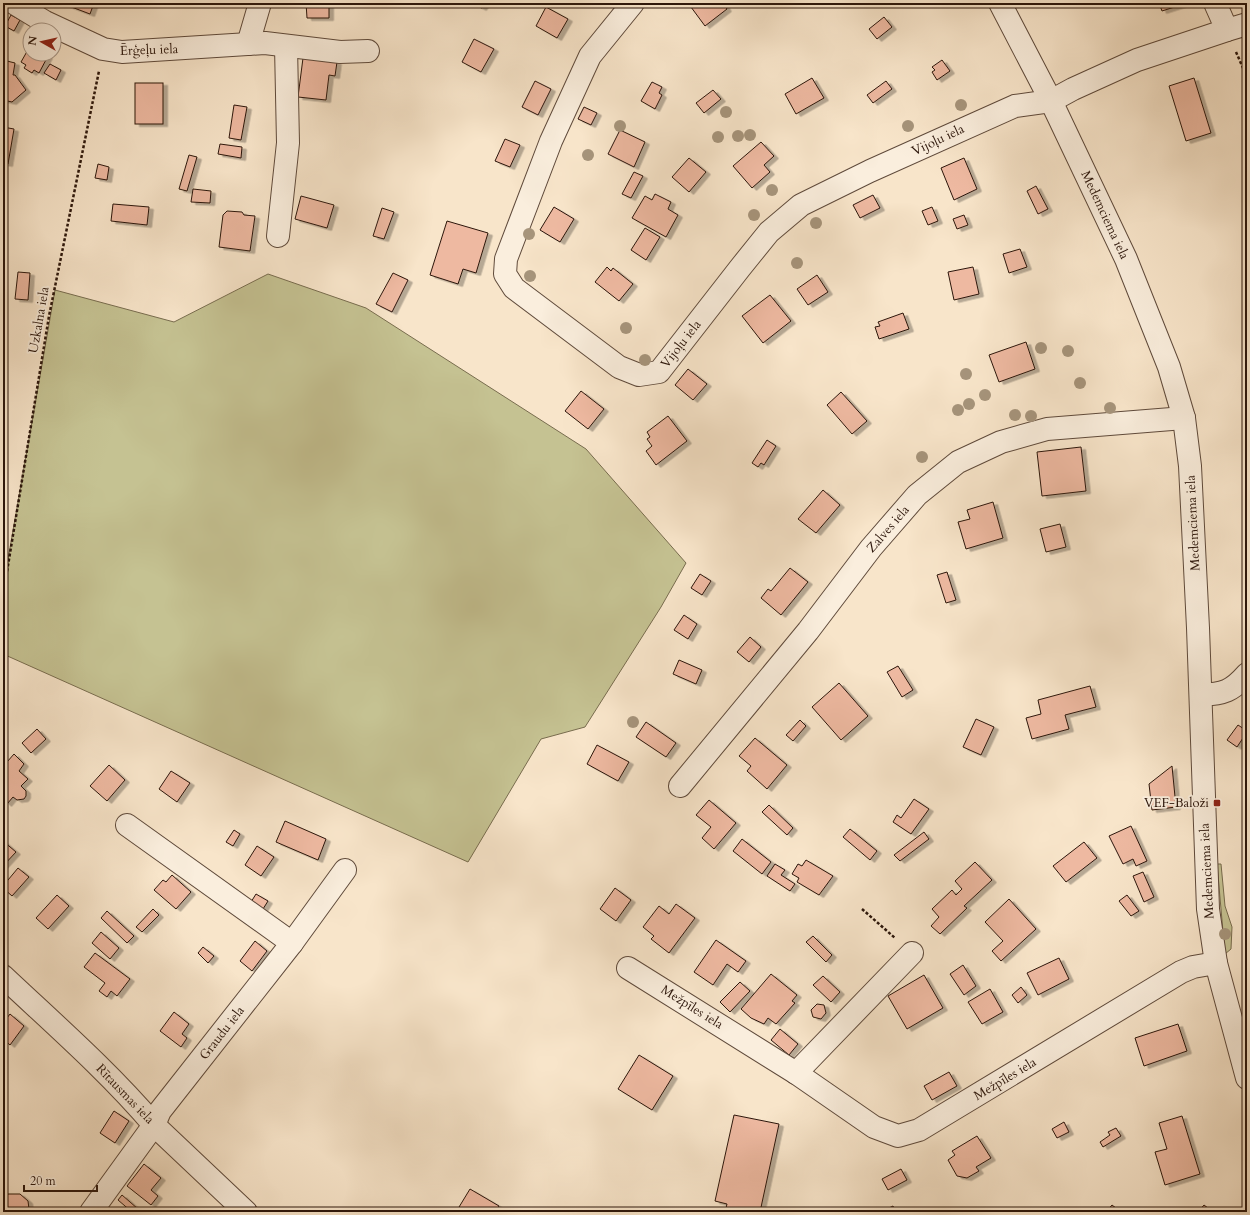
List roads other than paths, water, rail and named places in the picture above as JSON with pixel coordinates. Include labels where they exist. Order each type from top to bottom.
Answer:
[{"type":"street","points":[[3,8],[6,3]]},
{"type":"street","name":"Ērģeļu iela","points":[[14,3],[44,22],[103,49],[122,52],[265,43],[340,52],[368,51]]},
{"type":"street","points":[[248,44],[260,3]]},
{"type":"street","name":"Vijoļu iela","points":[[633,3],[590,56],[551,142],[506,259],[505,274],[514,288],[600,353],[619,367],[639,375],[659,372],[769,232],[801,205],[870,171],[1015,106],[1051,101]]},
{"type":"street","name":"Medemciema iela","points":[[1000,3],[1051,101],[1126,259],[1169,367],[1184,418],[1190,466],[1201,695],[1208,909],[1216,963],[1247,1078]]},
{"type":"street","points":[[1051,101],[1073,89],[1137,60],[1237,27],[1215,3]]},
{"type":"street","points":[[278,236],[288,143],[286,46]]},
{"type":"street","name":"Zalves iela","points":[[680,786],[808,631],[871,548],[917,495],[958,462],[1001,442],[1047,429],[1184,418]]},
{"type":"street","points":[[1201,695],[1218,694],[1226,691],[1238,684],[1247,674]]},
{"type":"street","points":[[127,826],[292,943]]},
{"type":"street","name":"Graudu iela","points":[[91,1212],[154,1125],[160,1111],[292,943],[345,870]]},
{"type":"street","points":[[796,1073],[912,953]]},
{"type":"street","name":"Mežpīles iela","points":[[628,968],[796,1073],[874,1127],[898,1136],[919,1130],[1181,972],[1193,967],[1216,963]]},
{"type":"street","name":"Rītausmas iela","points":[[3,976],[90,1057],[154,1125],[246,1212]]},
{"type":"place","name":"VEF-Baloži","points":[[1217,803]]}]
